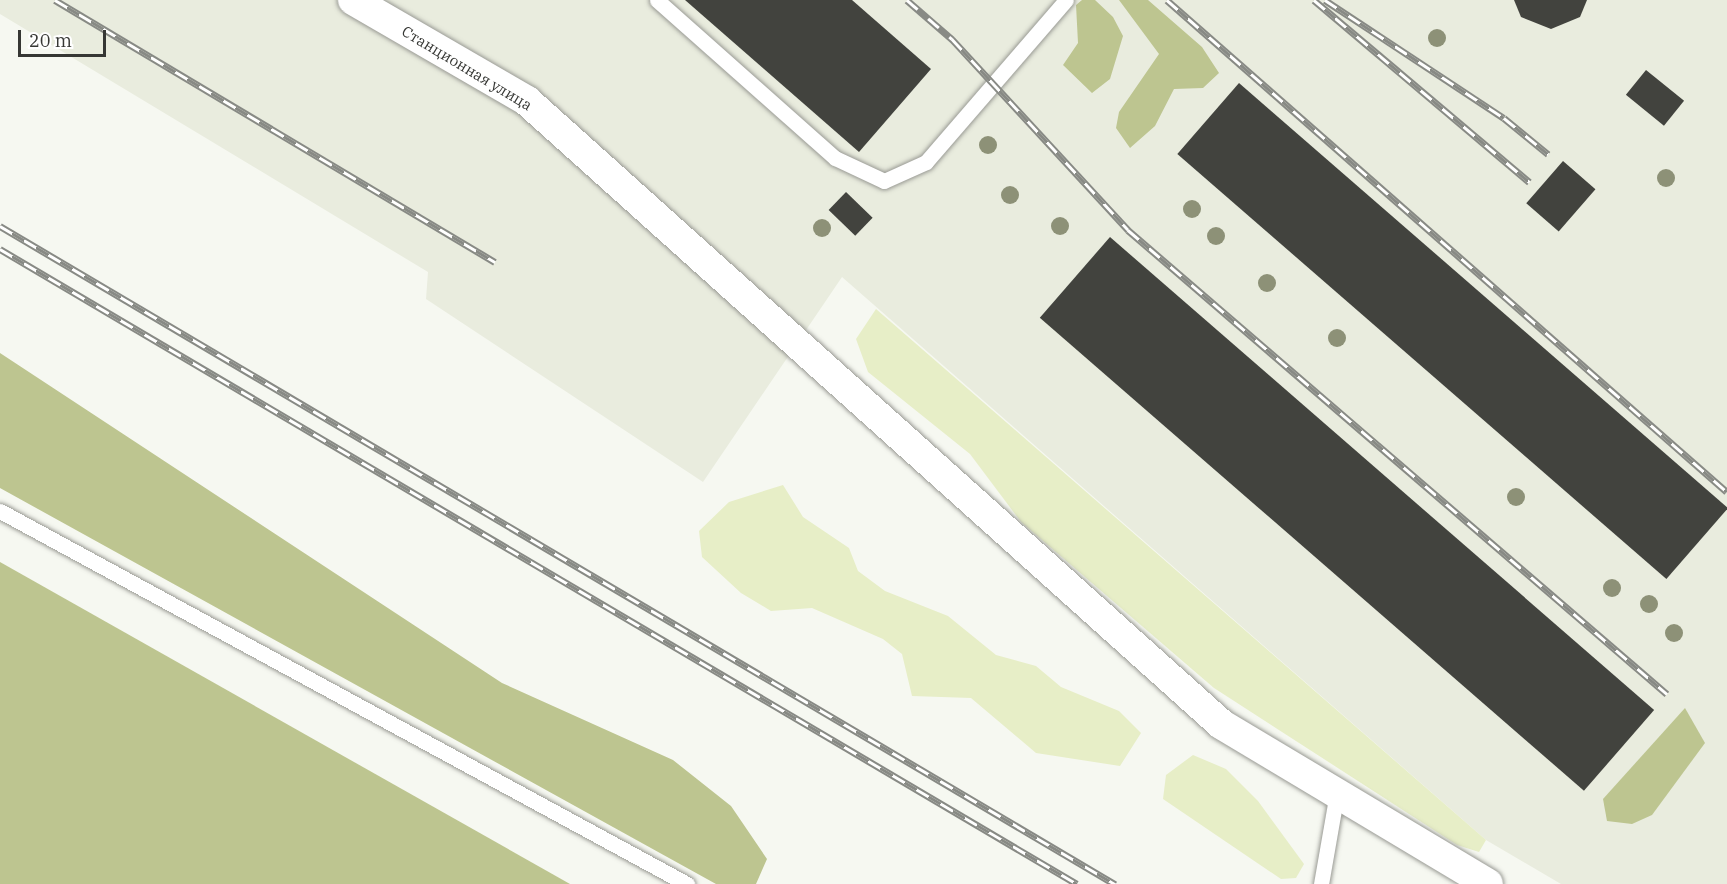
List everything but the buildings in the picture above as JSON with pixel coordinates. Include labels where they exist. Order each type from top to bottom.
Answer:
[{"type":"street","name":"Станционная улица","points":[[353,0],[527,101],[1221,724],[1488,884]]},
{"type":"lane","points":[[657,0],[835,159],[884,181],[926,162],[1066,0]]},
{"type":"lane","points":[[0,511],[687,884]]},
{"type":"lane","points":[[1321,884],[1337,792]]},
{"type":"shaded area","points":[[0,0],[1727,0],[1727,884],[1561,884],[1486,840],[842,277],[703,482],[426,299],[428,272],[0,14]]},
{"type":"green space","points":[[1082,0],[1095,0],[1113,17],[1123,36],[1110,79],[1092,93],[1063,65],[1078,43],[1076,5]]},
{"type":"green space","points":[[1119,0],[1148,0],[1202,47],[1219,73],[1203,88],[1174,89],[1155,126],[1130,148],[1116,128],[1119,112],[1159,54]]},
{"type":"green space","points":[[876,309],[1486,840],[1479,852],[1457,845],[1214,688],[1021,522],[970,454],[868,372],[856,339]]},
{"type":"green space","points":[[0,353],[502,683],[673,760],[731,806],[767,859],[756,884],[716,884],[0,488]]},
{"type":"green space","points":[[783,485],[803,517],[849,548],[858,571],[885,591],[948,616],[996,655],[1036,666],[1061,687],[1119,711],[1141,733],[1120,766],[1036,753],[971,698],[912,696],[902,654],[883,639],[812,608],[771,611],[741,593],[702,557],[699,531],[729,502]]},
{"type":"green space","points":[[0,562],[570,884],[0,884]]},
{"type":"green space","points":[[1685,708],[1705,743],[1652,815],[1632,824],[1607,821],[1603,799]]},
{"type":"green space","points":[[1193,755],[1226,769],[1258,801],[1304,864],[1296,878],[1281,879],[1163,799],[1166,775]]},
{"type":"railway","points":[[55,0],[495,262]]},
{"type":"railway","points":[[907,0],[952,39],[1128,230],[1667,694]]},
{"type":"railway","points":[[1167,0],[1727,492]]},
{"type":"railway","points":[[1314,0],[1529,182]]},
{"type":"railway","points":[[1325,0],[1504,118],[1548,154]]},
{"type":"railway","points":[[0,226],[1115,884]]},
{"type":"railway","points":[[0,249],[1077,884]]}]
